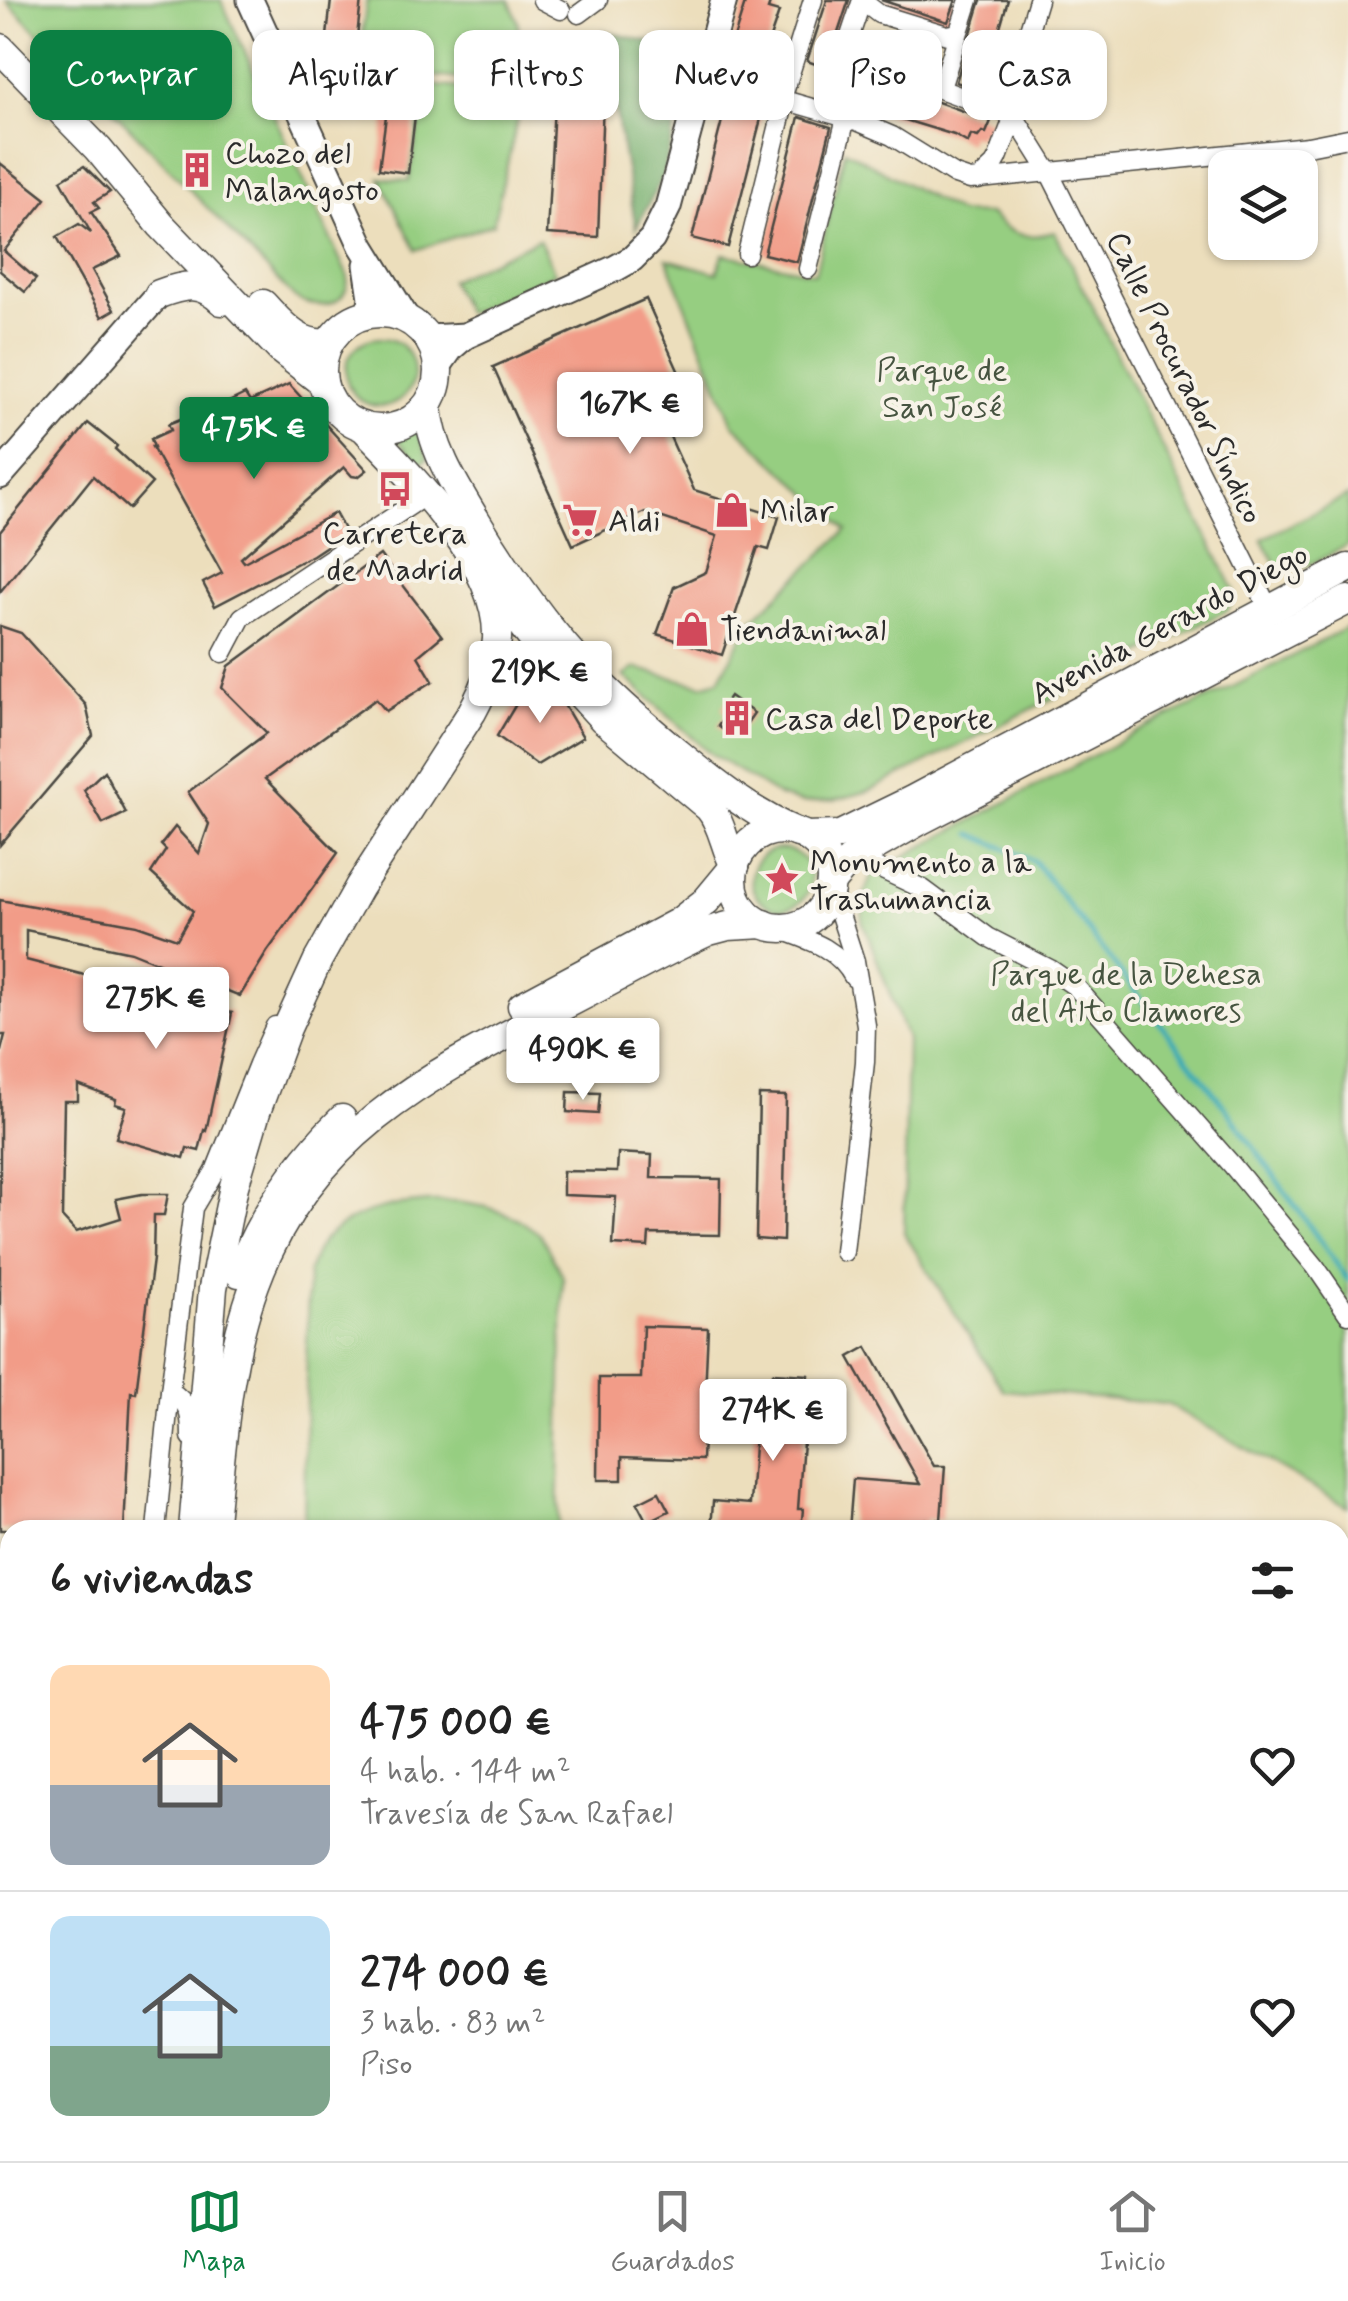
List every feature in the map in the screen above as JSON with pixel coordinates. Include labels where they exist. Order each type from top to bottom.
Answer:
[{"type":"main road","points":[[250,0],[362,246],[370,275],[369,314]]},
{"type":"main road","points":[[716,30],[724,0]]},
{"type":"main road","points":[[0,48],[98,150],[161,225],[171,272],[188,286],[206,288],[255,334],[311,349],[369,314],[388,314],[418,328],[465,336]]},
{"type":"main road","points":[[439,366],[465,336],[616,268],[643,249],[652,240],[672,195],[692,120]]},
{"type":"main road","points":[[98,150],[191,232],[311,349],[317,376],[336,409],[363,427],[383,430],[416,418],[428,406],[437,386],[439,366],[435,350],[362,246]]},
{"type":"main road","points":[[171,272],[311,349]]},
{"type":"main road","points":[[0,476],[171,272]]},
{"type":"main road","points":[[214,1520],[233,1364],[254,1286],[290,1215],[345,1143],[411,1089],[478,1050],[710,931],[728,926],[796,926],[808,920],[822,908],[831,884],[826,856],[817,844],[773,822],[696,769],[616,700],[574,657],[520,587],[460,495],[437,444],[428,406]]},
{"type":"main road","points":[[363,427],[426,495],[511,614],[563,676],[603,719],[709,808],[720,825],[735,866],[736,896],[746,911],[768,925]]},
{"type":"main road","points":[[193,1520],[213,1288],[234,1186],[275,1058],[306,984],[372,866],[472,712],[489,675],[495,653],[496,616],[470,554]]},
{"type":"main road","name":"Avenida Gerardo Diego","points":[[802,834],[826,837],[846,833],[1348,568]]},
{"type":"main road","name":"Avenida Gerardo Diego","points":[[831,884],[849,862],[906,828],[1348,600]]},
{"type":"main road","points":[[200,1459],[218,1345],[236,1279],[266,1216],[311,1152],[341,1120],[420,1061],[679,922],[706,901],[746,846],[760,836],[776,830],[802,834]]},
{"type":"street","points":[[542,0],[570,12],[598,0]]},
{"type":"street","points":[[794,65],[813,0]]},
{"type":"street","points":[[942,85],[969,0]]},
{"type":"street","points":[[1029,30],[1038,0]]},
{"type":"street","points":[[852,30],[862,1],[879,14],[947,35],[958,32]]},
{"type":"street","points":[[747,254],[779,120]]},
{"type":"street","points":[[808,269],[845,120]]},
{"type":"street","points":[[851,120],[892,136],[962,178],[978,180],[1308,146],[1348,138]]},
{"type":"street","points":[[978,180],[994,165],[1012,120]]},
{"type":"street","name":"Calle Procurador Síndico","points":[[1016,120],[1049,172],[1269,610]]},
{"type":"street","points":[[222,653],[242,617],[426,495]]},
{"type":"street","points":[[157,1520],[194,1208],[216,1170],[288,1001],[344,899],[372,866]]},
{"type":"street","points":[[874,866],[923,889],[988,938],[1050,969],[1076,987],[1232,1165],[1315,1266],[1348,1314]]},
{"type":"street","points":[[831,884],[855,961],[866,1044],[844,1252]]},
{"type":"street","points":[[768,925],[832,951],[859,987]]},
{"type":"street","points":[[170,1391],[189,1380],[209,1341]]},
{"type":"street","points":[[170,1391],[182,1398],[191,1421],[192,1520]]},
{"type":"green space","points":[[6,0],[221,0],[252,68],[252,120],[276,120],[348,277],[343,295],[321,305],[295,298],[122,120],[232,120],[232,30],[35,30]]},
{"type":"green space","points":[[367,0],[509,0],[519,30],[454,30],[454,78],[434,76],[434,30],[363,30]]},
{"type":"green space","points":[[619,35],[639,39],[639,120],[677,120],[663,176],[636,228],[617,120]]},
{"type":"green space","points":[[434,86],[454,87],[454,120],[518,120],[493,224],[416,250],[380,178],[409,181],[420,120],[434,120]]},
{"type":"green space","name":"Parque de San José","points":[[845,150],[959,213],[989,214],[1019,234],[1055,232],[1234,590],[1234,598],[1228,610],[869,791],[803,803],[779,796],[710,753],[624,676],[635,668],[702,685],[719,680],[750,622],[847,530],[733,424],[667,259],[717,273],[723,254],[815,273]]},
{"type":"green space","points":[[539,239],[555,273],[466,314],[450,280]]},
{"type":"green space","points":[[380,338],[393,340],[404,348],[412,359],[412,385],[404,396],[393,404],[380,406],[367,404],[356,396],[348,385],[346,372],[348,359],[356,348],[367,340]]},
{"type":"green space","points":[[417,429],[428,459],[419,464],[396,438]]},
{"type":"green space","points":[[1348,496],[1348,545],[1306,566],[1279,569],[1262,539]]},
{"type":"green space","name":"Parque de la Dehesa del Alto Clamores","points":[[1348,627],[1348,1507],[1167,1404],[1003,1390],[904,1233],[907,1039],[862,920],[865,891],[872,874],[1150,725]]},
{"type":"green space","points":[[781,849],[802,858],[811,879],[802,900],[781,909],[760,900],[751,879],[760,858]]},
{"type":"green space","points":[[457,1202],[517,1218],[540,1234],[563,1277],[558,1520],[304,1520],[308,1272],[320,1245],[333,1232],[357,1217],[398,1205]]},
{"type":"building","points":[[331,0],[361,0],[358,30],[328,30]]},
{"type":"building","points":[[746,0],[771,0],[768,9],[779,12],[773,30],[737,30]]},
{"type":"building","points":[[827,0],[849,0],[839,30],[817,30]]},
{"type":"building","points":[[881,0],[956,0],[948,22]]},
{"type":"building","points":[[981,0],[1008,0],[999,30],[972,30]]},
{"type":"building","points":[[814,40],[814,63],[807,61]]},
{"type":"building","points":[[962,62],[962,84],[956,82]]},
{"type":"building","points":[[942,103],[962,111],[962,120],[991,121],[986,133],[971,135],[968,143],[905,120],[942,120]]},
{"type":"building","points":[[799,117],[831,127],[797,262],[764,254]]},
{"type":"building","points":[[385,120],[415,120],[408,173],[379,169]]},
{"type":"building","points":[[553,120],[602,120],[598,237],[547,234]]},
{"type":"building","points":[[722,120],[761,120],[728,247],[692,238]]},
{"type":"building","points":[[0,163],[46,199],[4,251],[36,279],[25,292],[0,271]]},
{"type":"building","points":[[84,166],[110,192],[94,202],[99,208],[91,212],[121,256],[92,270],[114,310],[102,317],[57,237],[79,224],[91,233],[61,180]]},
{"type":"building","points":[[646,299],[694,406],[662,419],[694,490],[779,517],[769,550],[758,547],[722,655],[657,634],[674,587],[706,572],[717,536],[645,512],[573,545],[493,367]]},
{"type":"building","points":[[289,384],[367,470],[358,477],[344,467],[241,558],[244,562],[335,513],[346,533],[313,555],[215,606],[203,583],[222,573],[151,439],[171,430],[168,424],[210,407],[212,410],[245,394],[250,402]]},
{"type":"building","points":[[88,423],[117,446],[115,449],[152,483],[129,509],[93,476],[0,592],[0,532]]},
{"type":"building","points":[[380,555],[442,636],[418,656],[433,681],[386,711],[376,699],[265,779],[338,853],[240,996],[131,952],[26,930],[26,960],[232,1013],[199,1151],[187,1148],[184,1158],[116,1138],[126,1107],[115,1104],[116,1099],[78,1085],[78,1101],[64,1101],[62,1217],[76,1232],[121,1218],[116,1199],[168,1194],[164,1215],[154,1215],[153,1259],[136,1393],[131,1392],[125,1520],[0,1520],[0,1055],[5,1035],[0,1035],[0,900],[137,925],[177,939],[193,911],[151,873],[166,850],[161,845],[175,827],[199,853],[209,824],[188,792],[267,733],[222,688],[229,666]]},
{"type":"building","points":[[0,626],[21,633],[86,705],[93,736],[0,845]]},
{"type":"building","points":[[525,689],[552,689],[583,737],[537,765],[497,736]]},
{"type":"building","name":"Casa del Deporte","points":[[730,696],[754,713],[745,726],[739,723],[730,735],[718,726],[727,713],[721,709]]},
{"type":"building","points":[[104,771],[126,813],[103,824],[84,790]]},
{"type":"building","points":[[568,1092],[600,1093],[598,1114],[567,1112]]},
{"type":"building","points":[[759,1095],[786,1096],[783,1241],[756,1239]]},
{"type":"building","points":[[618,1153],[652,1155],[651,1178],[721,1179],[720,1235],[649,1234],[648,1247],[613,1245],[616,1197],[563,1195],[563,1171],[617,1172]]},
{"type":"building","points":[[643,1326],[708,1328],[702,1460],[622,1457],[622,1480],[598,1480],[599,1378],[641,1378]]},
{"type":"building","points":[[867,1347],[934,1466],[945,1466],[941,1520],[850,1520],[853,1479],[920,1484],[849,1357]]},
{"type":"building","points":[[773,1373],[808,1375],[798,1509],[803,1509],[802,1520],[712,1520],[713,1501],[750,1504],[757,1402],[771,1403]]},
{"type":"building","points":[[659,1492],[669,1511],[646,1520],[637,1503]]},
{"type":"waterway","points":[[972,834],[1034,861],[1225,1107],[1348,1280]]},
{"type":"place","name":"Chozo del Malangosto","points":[[197,170]]},
{"type":"place","name":"Carretera de Madrid","points":[[395,489]]},
{"type":"place","name":"Milar","points":[[732,510]]},
{"type":"place","name":"Aldi","points":[[580,520]]},
{"type":"place","name":"Tiendanimal","points":[[692,629]]},
{"type":"place","name":"Casa del Deporte","points":[[737,718]]},
{"type":"place","name":"Monumento a la Trashumancia","points":[[782,879]]}]
